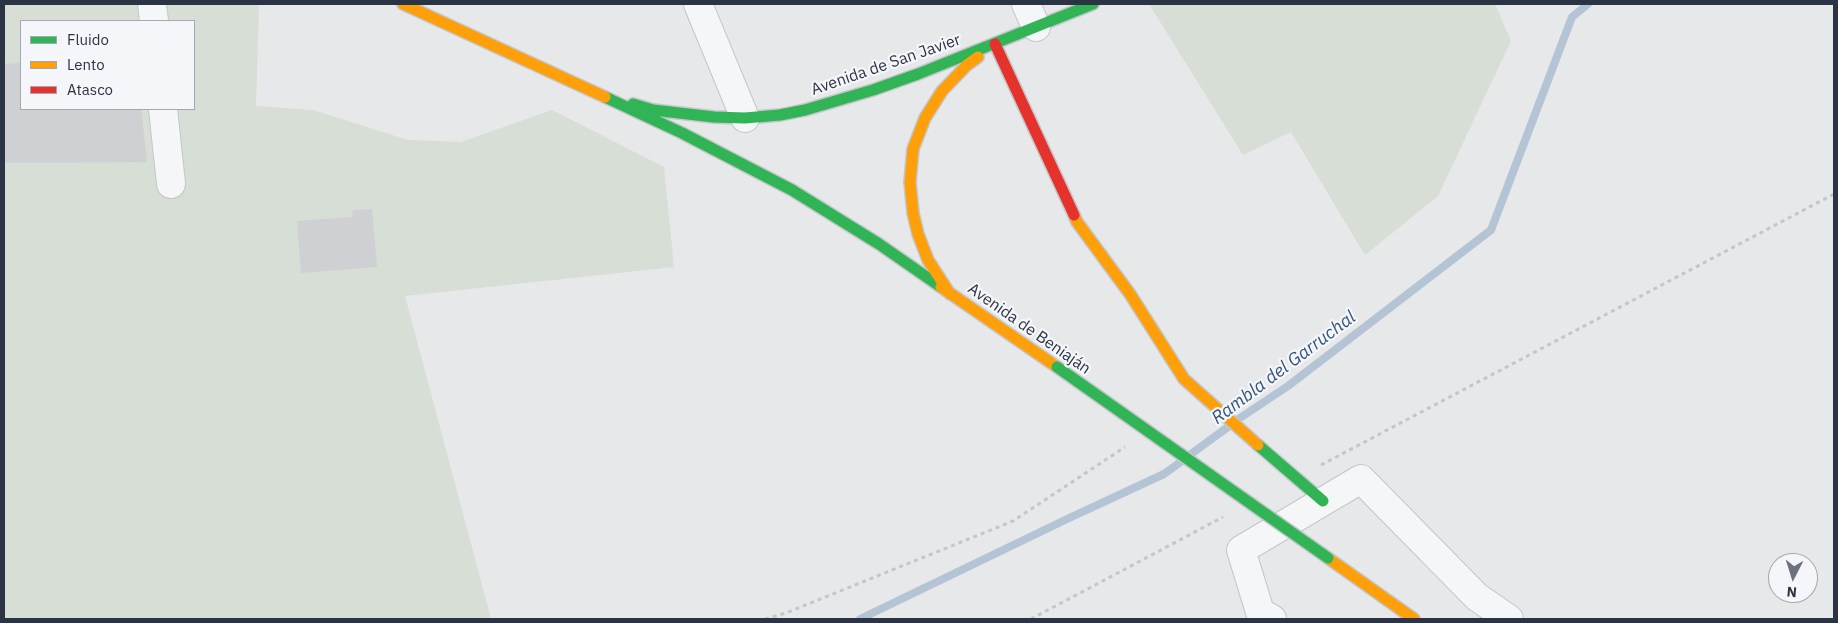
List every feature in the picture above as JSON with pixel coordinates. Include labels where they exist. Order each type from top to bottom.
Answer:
[{"type":"main road","name":"Avenida de San Javier","points":[[403,4],[606,97],[653,110],[714,117],[734,123],[780,115],[835,102],[909,77],[995,44],[1031,15],[1093,4]]},
{"type":"main road","points":[[950,294],[928,260],[918,234],[913,213],[910,182],[913,149],[925,118],[942,91],[967,65],[995,44],[1077,222],[1130,294],[1184,379],[1323,502]]},
{"type":"main road","name":"Avenida de Beniaján","points":[[606,97],[785,186],[879,244],[1414,619]]},
{"type":"main road","points":[[719,140],[723,154]]},
{"type":"street","points":[[152,4],[154,20]]},
{"type":"street","points":[[698,4],[734,123]]},
{"type":"street","points":[[163,110],[171,184]]},
{"type":"street","points":[[1272,619],[1260,612],[1241,550],[1361,479],[1477,598],[1509,619]]},
{"type":"path","points":[[1296,478],[1834,194]]},
{"type":"path","points":[[765,619],[786,613],[1013,521],[1128,445]]},
{"type":"path","points":[[1031,619],[1226,516]]},
{"type":"shaded area","points":[[4,4],[259,4],[256,106],[313,110],[408,140],[461,142],[552,110],[664,167],[674,267],[405,296],[490,615],[489,619],[4,619]]},
{"type":"shaded area","points":[[1149,4],[1495,4],[1511,41],[1438,196],[1365,255],[1291,132],[1243,155]]},
{"type":"building","points":[[20,63],[20,110],[141,110],[147,162],[4,163],[4,64]]},
{"type":"building","points":[[372,209],[377,267],[301,273],[297,221],[353,217],[352,210]]},
{"type":"waterway","name":"Rambla del Garruchal","points":[[1237,420],[1288,386],[1491,230],[1572,17],[1588,4]]},
{"type":"waterway","name":"Rambla del Garruchal","points":[[1191,454],[1228,427]]},
{"type":"waterway","name":"Rambla del Garruchal","points":[[860,619],[1164,474],[1182,461]]},
{"type":"traffic: fast","points":[[633,104],[653,110],[714,117],[745,118],[780,115],[805,110],[873,90],[918,74],[1093,4]]},
{"type":"traffic: fast","points":[[605,97],[682,133],[792,190],[879,244],[941,287]]},
{"type":"traffic: fast","points":[[1057,367],[1328,558]]},
{"type":"traffic: fast","points":[[1258,445],[1323,501]]},
{"type":"traffic: slow","points":[[403,4],[605,97]]},
{"type":"traffic: slow","points":[[950,294],[928,260],[918,234],[913,213],[910,182],[913,149],[925,118],[942,91],[967,65],[978,57]]},
{"type":"traffic: slow","points":[[1074,215],[1077,222],[1130,294],[1184,379],[1258,445]]},
{"type":"traffic: slow","points":[[941,287],[1057,367]]},
{"type":"traffic: slow","points":[[1328,558],[1414,619]]},
{"type":"traffic: jam","points":[[995,44],[1074,215]]}]
